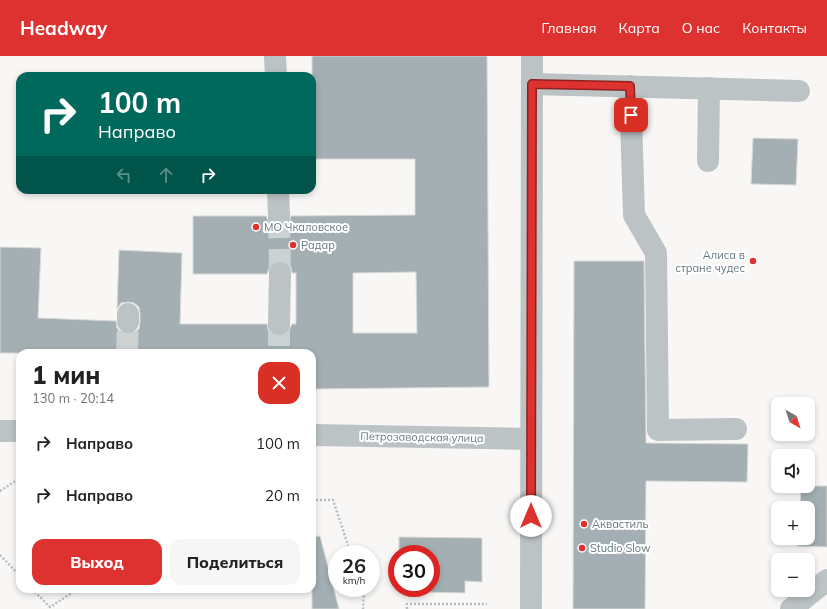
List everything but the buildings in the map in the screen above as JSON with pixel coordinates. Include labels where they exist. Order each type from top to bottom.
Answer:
[{"type":"street","points":[[275,56],[276,72]]},
{"type":"street","points":[[531,609],[532,56]]},
{"type":"street","points":[[532,84],[799,91]]},
{"type":"street","points":[[630,86],[634,215],[656,253],[658,430],[736,429]]},
{"type":"street","points":[[708,161],[709,88]]},
{"type":"street","points":[[278,194],[279,216]]},
{"type":"street","points":[[279,324],[280,274]]},
{"type":"street","points":[[0,431],[16,431]]},
{"type":"street","name":"Петрозаводская улица","points":[[316,435],[531,439]]},
{"type":"street","points":[[791,609],[827,580]]},
{"type":"path","points":[[0,492],[16,481]]},
{"type":"path","points":[[316,500],[333,500],[348,545]]},
{"type":"path","points":[[0,555],[16,572]]},
{"type":"path","points":[[36,593],[50,607],[72,593]]},
{"type":"path","points":[[363,609],[364,597]]},
{"type":"path","points":[[407,609],[407,604],[487,604]]},
{"type":"tunnel","points":[[279,216],[280,273]]},
{"type":"tunnel","points":[[127,349],[128,322]]},
{"type":"tunnel","points":[[279,324],[279,349]]},
{"type":"place","name":"МО Чкаловское","points":[[256,227]]},
{"type":"place","name":"Радар","points":[[293,245]]},
{"type":"place","name":"Алиса в стране чудес","points":[[753,261]]},
{"type":"place","name":"Аквастиль","points":[[584,524]]},
{"type":"place","name":"Studio Slow","points":[[582,548]]},
{"type":"route","points":[[531,516],[532,84],[630,86],[631,115]]}]
